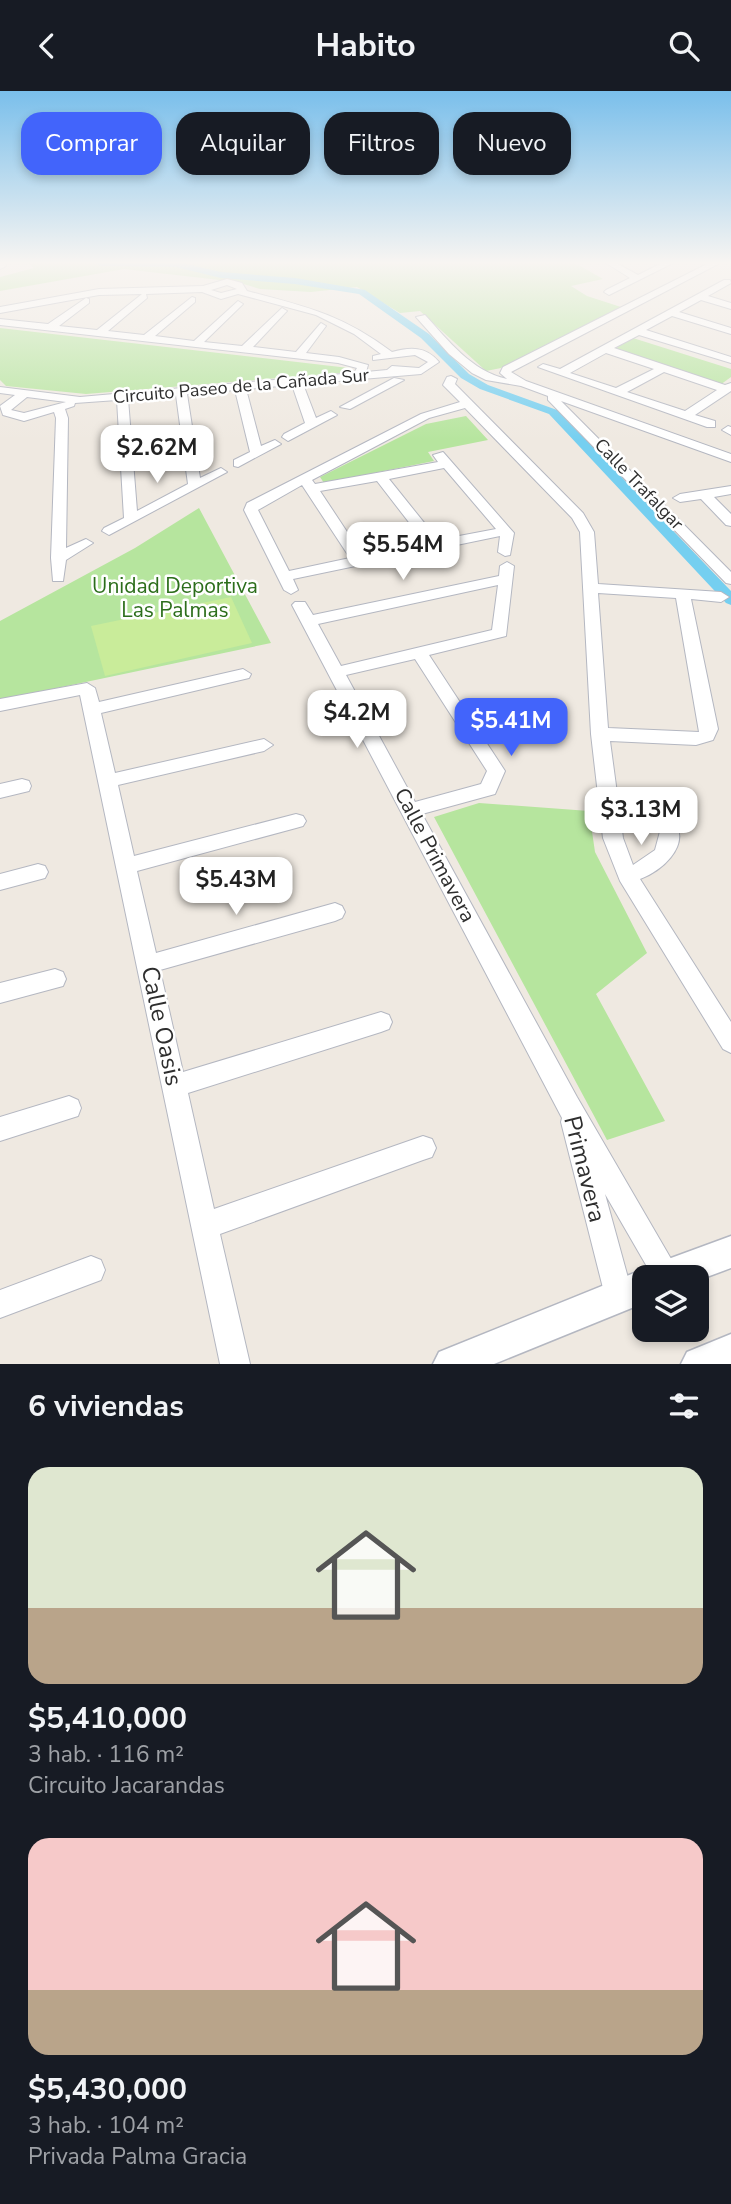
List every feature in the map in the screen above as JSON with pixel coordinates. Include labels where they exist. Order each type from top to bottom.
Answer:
[{"type":"street","points":[[4,322],[339,360],[364,367],[351,375],[359,400]]},
{"type":"street","points":[[51,327],[57,322]]},
{"type":"street","points":[[99,333],[112,322]]},
{"type":"street","points":[[147,338],[165,322]]},
{"type":"street","points":[[196,344],[216,322]]},
{"type":"street","points":[[244,349],[271,322]]},
{"type":"street","points":[[337,322],[358,333],[387,356]]},
{"type":"street","points":[[426,322],[481,376],[502,383],[522,383]]},
{"type":"street","points":[[600,322],[507,369],[510,377],[731,458]]},
{"type":"street","points":[[561,373],[654,322]]},
{"type":"street","points":[[702,322],[731,331]]},
{"type":"street","points":[[298,356],[321,326]]},
{"type":"street","points":[[638,331],[731,361]]},
{"type":"street","points":[[605,349],[729,388]]},
{"type":"street","points":[[339,360],[412,351],[427,355],[434,362],[421,371],[400,376],[346,407]]},
{"type":"street","points":[[387,356],[386,366],[400,376]]},
{"type":"street","points":[[543,367],[623,391],[711,424]]},
{"type":"street","points":[[568,413],[623,391],[663,368]]},
{"type":"street","name":"Circuito Paseo de la Cañada Sur","points":[[80,400],[351,375],[400,376]]},
{"type":"street","points":[[451,379],[449,385],[578,516],[587,532],[600,734],[613,838],[627,875],[731,1042]]},
{"type":"street","points":[[296,380],[312,425]]},
{"type":"street","points":[[240,386],[257,453]]},
{"type":"street","points":[[687,415],[729,388]]},
{"type":"street","points":[[0,390],[80,400]]},
{"type":"street","points":[[181,391],[195,485]]},
{"type":"street","name":"Calle Trafalgar","points":[[544,391],[589,432],[731,580]]},
{"type":"street","points":[[589,432],[591,425],[623,391]]},
{"type":"street","points":[[3,412],[24,394]]},
{"type":"street","points":[[122,397],[131,518]]},
{"type":"street","points":[[3,412],[24,417],[80,400]]},
{"type":"street","points":[[470,407],[425,416],[309,483],[252,506],[251,510],[288,583],[359,561],[505,531]]},
{"type":"street","points":[[58,578],[62,418],[59,408]]},
{"type":"street","points":[[288,437],[331,415]]},
{"type":"street","points":[[238,463],[275,444]]},
{"type":"street","points":[[309,483],[380,476],[442,460],[505,531],[500,633],[338,672]]},
{"type":"street","points":[[109,530],[221,472]]},
{"type":"street","points":[[380,476],[434,545]]},
{"type":"street","points":[[309,483],[359,561]]},
{"type":"street","points":[[680,498],[731,490]]},
{"type":"street","points":[[704,494],[731,522]]},
{"type":"street","points":[[58,558],[86,543]]},
{"type":"street","points":[[309,621],[505,565]]},
{"type":"street","points":[[590,588],[721,597]]},
{"type":"street","points":[[600,734],[696,739],[707,736],[709,729],[683,595]]},
{"type":"street","name":"Calle Primavera","points":[[300,605],[568,1105]]},
{"type":"street","points":[[411,810],[488,789],[496,771],[419,652]]},
{"type":"street","points":[[0,705],[89,699],[243,674]]},
{"type":"street","name":"Calle Oasis","points":[[89,699],[235,1364]]},
{"type":"street","points":[[108,781],[264,745]]},
{"type":"street","points":[[0,791],[22,786]]},
{"type":"street","points":[[127,866],[296,821]]},
{"type":"street","points":[[627,875],[659,860],[668,846],[669,829]]},
{"type":"street","points":[[0,881],[38,872]]},
{"type":"street","points":[[148,964],[335,912]]},
{"type":"street","points":[[0,993],[55,979]]},
{"type":"street","points":[[175,1086],[381,1022]]},
{"type":"street","name":"Primavera","points":[[568,1105],[640,1265]]},
{"type":"street","name":"Primavera","points":[[568,1105],[640,1265]]},
{"type":"street","points":[[0,1129],[69,1108]]},
{"type":"street","points":[[205,1226],[423,1148]]},
{"type":"street","points":[[697,1265],[731,1252]]},
{"type":"street","points":[[0,1304],[91,1270]]},
{"type":"street","points":[[451,1364],[632,1290]]},
{"type":"green space","points":[[433,322],[591,322],[501,368],[486,371]]},
{"type":"green space","points":[[0,328],[349,368],[351,372],[86,394],[6,386],[0,380]]},
{"type":"green space","points":[[633,338],[731,369],[731,377],[720,385],[613,350]]},
{"type":"green space","points":[[466,416],[488,440],[428,452],[434,461],[324,483],[320,477],[426,424]]},
{"type":"green space","name":"Unidad Deportiva Las Palmas","points":[[199,508],[271,643],[0,700],[0,621],[135,548]]},
{"type":"green space","points":[[231,597],[252,643],[105,676],[91,626]]},
{"type":"green space","points":[[479,803],[589,811],[595,852],[647,953],[596,994],[665,1121],[607,1140],[434,817]]},
{"type":"waterway","points":[[406,322],[425,336],[454,368],[465,376],[484,387],[553,412],[731,600]]}]
